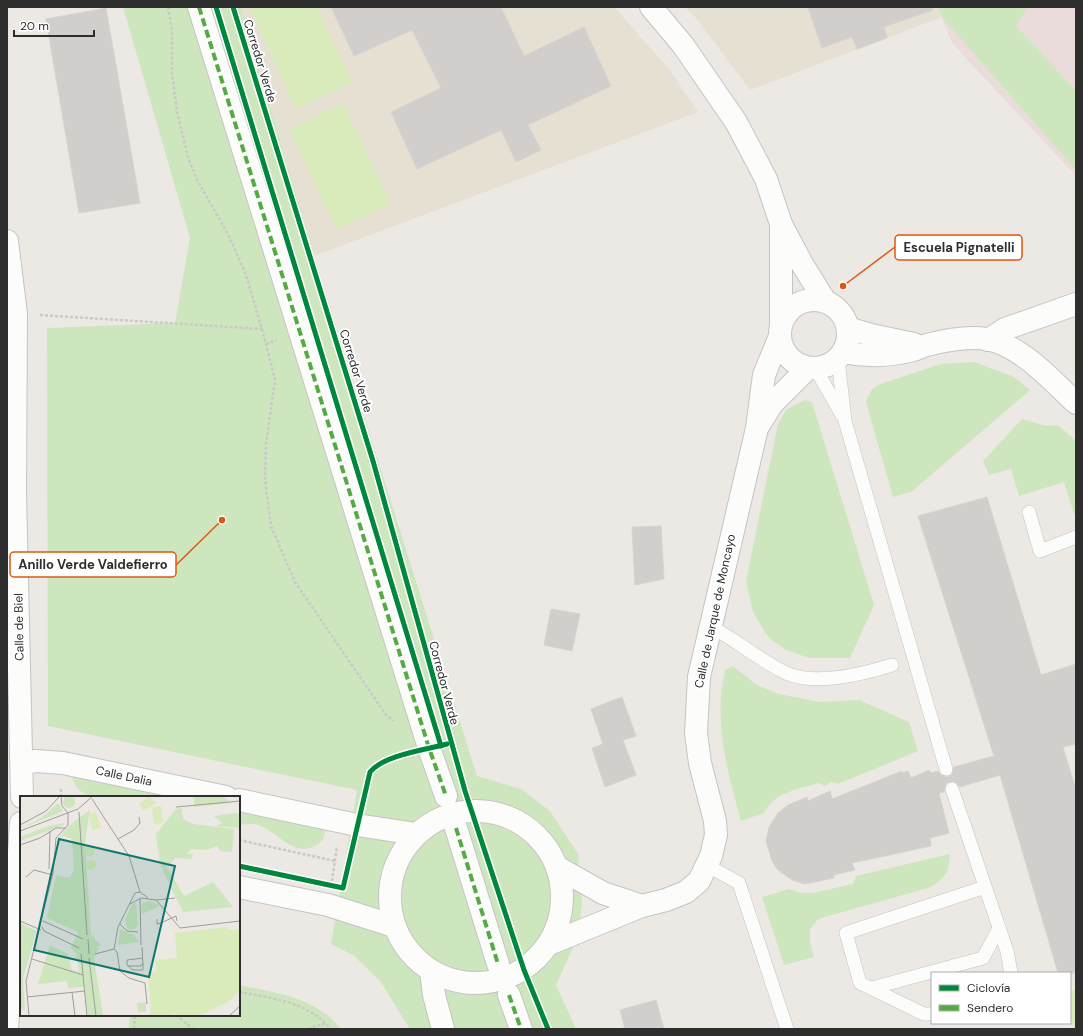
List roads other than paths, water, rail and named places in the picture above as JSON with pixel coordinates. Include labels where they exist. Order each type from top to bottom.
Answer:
[{"type":"street","points":[[199,7],[429,748],[446,796]]},
{"type":"street","name":"Calle de Jarque de Moncayo","points":[[651,7],[683,45],[736,122],[766,179],[781,224],[802,264],[825,301]]},
{"type":"street","name":"Calle de Jarque de Moncayo","points":[[549,944],[642,906],[686,892],[699,881],[708,866],[715,841],[716,828],[712,806],[700,763],[696,710],[702,662],[757,428],[764,375],[780,330],[781,224]]},
{"type":"street","name":"Calle de Biel","points":[[7,241],[13,323],[15,493],[22,796]]},
{"type":"street","points":[[807,300],[825,301],[831,304],[842,314],[848,328],[848,336],[841,355],[823,367],[811,368],[797,364],[788,357],[782,347],[780,330],[791,309],[807,300]]},
{"type":"street","points":[[988,340],[1005,329],[1076,304]]},
{"type":"street","points":[[848,328],[871,335],[925,345]]},
{"type":"street","points":[[841,355],[875,356],[912,350],[925,345],[966,338],[988,340],[1007,347],[1027,359],[1076,403]]},
{"type":"street","name":"Calle de Jarque de Moncayo","points":[[757,428],[772,404],[811,368]]},
{"type":"street","name":"Calle Dalia","points":[[22,763],[36,761],[63,762],[221,796]]},
{"type":"street","points":[[240,800],[357,825],[416,834]]},
{"type":"street","points":[[472,810],[488,811],[505,815],[520,822],[545,844],[557,867],[562,886],[561,915],[549,944],[524,970],[504,979],[485,983],[466,983],[448,979],[431,971],[415,959],[403,944],[394,926],[389,907],[390,887],[394,867],[400,855],[416,834],[433,822],[451,814],[472,810]]},
{"type":"street","points":[[7,1029],[19,876],[13,845],[20,826]]},
{"type":"street","points":[[456,828],[498,964]]},
{"type":"street","points":[[557,867],[603,893],[642,906]]},
{"type":"street","points":[[240,887],[328,905],[394,926]]},
{"type":"street","points":[[431,971],[434,995],[443,1029]]},
{"type":"street","points":[[509,995],[521,1029]]},
{"type":"lane","points":[[841,355],[846,421],[946,769]]},
{"type":"lane","points":[[811,368],[846,421]]},
{"type":"lane","points":[[1029,512],[1040,551],[1072,540],[1076,537]]},
{"type":"lane","points":[[710,626],[788,674],[810,677],[838,677],[862,674],[892,665]]},
{"type":"lane","points":[[952,789],[1007,951],[1011,972]]},
{"type":"lane","points":[[708,866],[739,883],[787,1029]]},
{"type":"lane","points":[[931,1014],[924,1014],[860,983],[846,933],[985,887]]},
{"type":"lane","points":[[931,972],[983,958],[999,928]]},
{"type":"lane","points":[[872,988],[931,972]]},
{"type":"place","name":"Escuela Pignatelli","points":[[843,286]]},
{"type":"place","name":"Anillo Verde Valdefierro","points":[[222,520]]}]
